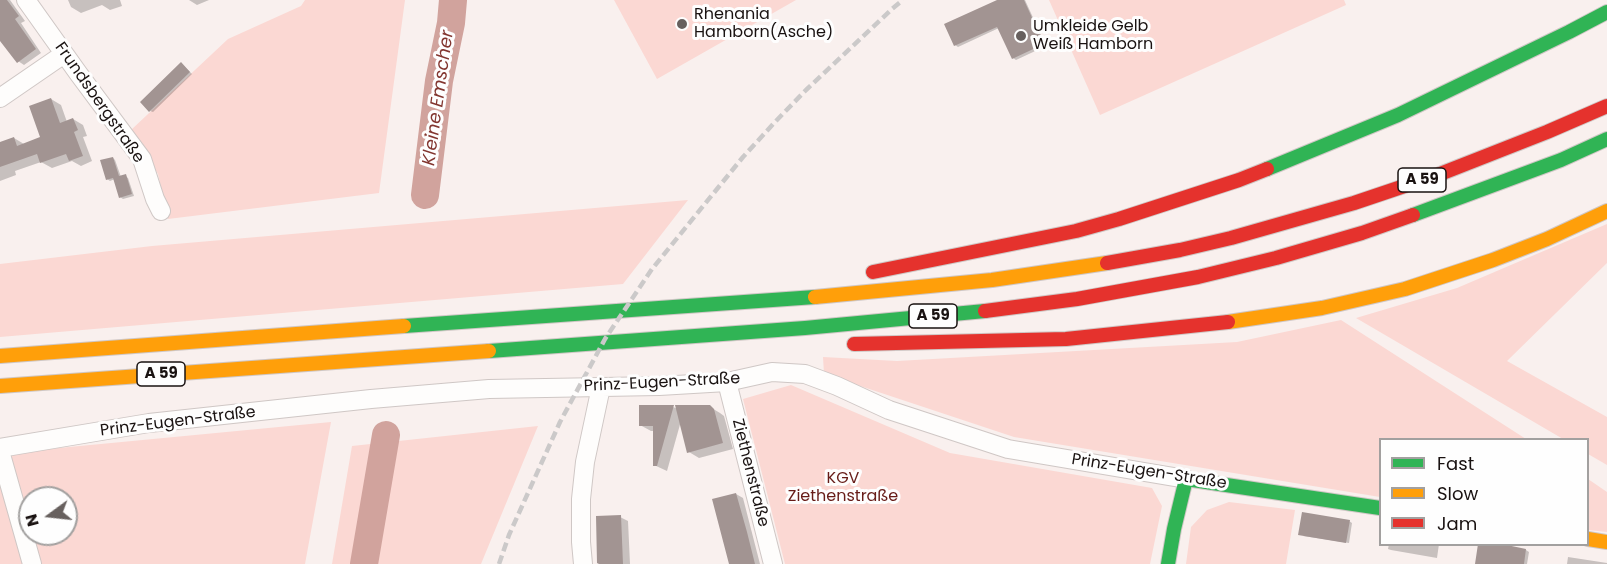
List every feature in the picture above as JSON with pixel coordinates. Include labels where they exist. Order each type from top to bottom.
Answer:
[{"type":"main road","points":[[864,274],[1076,231],[1162,206],[1239,180],[1398,115],[1607,12]]},
{"type":"main road","points":[[1569,32],[1607,25]]},
{"type":"main road","name":"A 59","points":[[0,356],[801,298],[970,282],[1071,269],[1144,257],[1231,238],[1354,203],[1440,174],[1607,106]]},
{"type":"main road","name":"A 59","points":[[0,386],[850,324],[1077,300],[1198,277],[1276,258],[1362,232],[1561,160],[1607,139]]},
{"type":"main road","points":[[841,344],[1066,339],[1274,316],[1406,289],[1493,260],[1547,239],[1607,211]]},
{"type":"main road","points":[[685,305],[778,287]]},
{"type":"main road","points":[[666,338],[771,343]]},
{"type":"main road","points":[[1168,564],[1186,479]]},
{"type":"main road","name":"Prinz-Eugen-Straße","points":[[1186,479],[1379,508]]},
{"type":"main road","points":[[1589,539],[1607,542]]},
{"type":"street","name":"Frundsbergstraße","points":[[27,0],[142,159],[161,211]]},
{"type":"street","points":[[0,98],[64,54]]},
{"type":"street","name":"Prinz-Eugen-Straße","points":[[0,449],[149,423],[371,399],[489,389],[726,382],[772,372],[805,374],[889,410],[1008,448],[1186,479]]},
{"type":"street","name":"Ziethenstraße","points":[[726,382],[773,564]]},
{"type":"street","points":[[583,564],[581,499],[585,462],[601,387]]},
{"type":"street","points":[[0,449],[32,564]]},
{"type":"green space","points":[[305,0],[405,0],[379,193],[168,219],[158,174],[131,130],[228,39],[301,6]]},
{"type":"green space","points":[[614,0],[796,0],[657,79]]},
{"type":"green space","points":[[1049,0],[1344,0],[1346,5],[1100,115]]},
{"type":"green space","points":[[688,200],[623,284],[0,337],[0,264],[152,246]]},
{"type":"green space","points":[[1607,224],[1607,263],[1507,361],[1607,417],[1607,465],[1589,455],[1589,438],[1561,438],[1356,318],[1457,288]]},
{"type":"green space","points":[[1341,320],[1524,438],[1379,438],[1379,497],[1014,437],[824,374],[823,357],[897,361],[1237,342]]},
{"type":"green space","name":"KGV Ziethenstraße","points":[[791,385],[950,453],[1152,488],[1162,506],[1150,564],[785,564],[743,399]]},
{"type":"green space","points":[[331,422],[305,564],[0,564],[0,460],[17,452]]},
{"type":"green space","points":[[538,426],[481,564],[332,564],[352,446]]},
{"type":"green space","points":[[1589,480],[1607,492],[1607,532],[1589,530]]},
{"type":"green space","points":[[1229,502],[1295,510],[1286,564],[1186,564],[1191,527],[1207,510]]},
{"type":"building","points":[[0,0],[7,0],[19,16],[15,19],[36,49],[17,63],[0,41]]},
{"type":"building","name":"Umkleide Gelb Weiß Hamborn","points":[[997,0],[1024,0],[1044,44],[1012,59],[997,27],[954,46],[944,24]]},
{"type":"building","points":[[181,62],[190,72],[149,112],[140,102]]},
{"type":"building","points":[[51,98],[60,123],[73,118],[78,130],[74,132],[83,156],[69,161],[66,154],[40,163],[37,154],[0,167],[0,142],[14,137],[17,146],[40,137],[29,106]]},
{"type":"building","points":[[113,157],[119,176],[126,174],[132,194],[119,198],[113,178],[106,180],[100,160]]},
{"type":"building","points":[[639,405],[674,405],[657,466],[653,466],[653,426],[639,426]]},
{"type":"building","points":[[675,405],[710,405],[714,409],[723,443],[687,453]]},
{"type":"building","points":[[736,493],[755,564],[729,564],[712,499]]},
{"type":"building","points":[[1302,512],[1350,520],[1346,543],[1298,535]]},
{"type":"building","points":[[621,515],[623,564],[599,564],[597,563],[596,516]]},
{"type":"building","points":[[1478,546],[1512,546],[1526,549],[1524,564],[1475,564]]},
{"type":"waterway","name":"Kleine Emscher","points":[[425,195],[439,81],[451,23],[453,0]]},
{"type":"waterway","name":"Kleine Emscher","points":[[364,564],[386,435]]},
{"type":"railway","points":[[499,564],[509,535],[560,422],[605,339],[652,269],[743,157],[775,122],[903,0]]},
{"type":"traffic: fast","points":[[1267,169],[1398,115],[1607,12]]},
{"type":"traffic: fast","points":[[1413,215],[1561,160],[1607,139]]},
{"type":"traffic: fast","points":[[404,326],[815,297]]},
{"type":"traffic: fast","points":[[489,351],[805,328],[985,311]]},
{"type":"traffic: fast","points":[[1168,564],[1186,479],[1379,508]]},
{"type":"traffic: slow","points":[[1228,322],[1322,308],[1405,289],[1493,260],[1547,239],[1607,211]]},
{"type":"traffic: slow","points":[[815,297],[992,280],[1107,263]]},
{"type":"traffic: slow","points":[[0,356],[404,326]]},
{"type":"traffic: slow","points":[[0,386],[489,351]]},
{"type":"traffic: slow","points":[[1589,539],[1607,542]]},
{"type":"traffic: jam","points":[[1107,263],[1231,238],[1354,203],[1440,174],[1607,106]]},
{"type":"traffic: jam","points":[[873,272],[1076,231],[1119,219],[1267,169]]},
{"type":"traffic: jam","points":[[985,311],[1077,299],[1198,277],[1276,258],[1362,233],[1413,215]]},
{"type":"traffic: jam","points":[[854,344],[1066,339],[1228,322]]},
{"type":"place","name":"Rhenania Hamborn(Asche)","points":[[682,24]]},
{"type":"place","name":"Umkleide Gelb Weiß Hamborn","points":[[1021,36]]}]
